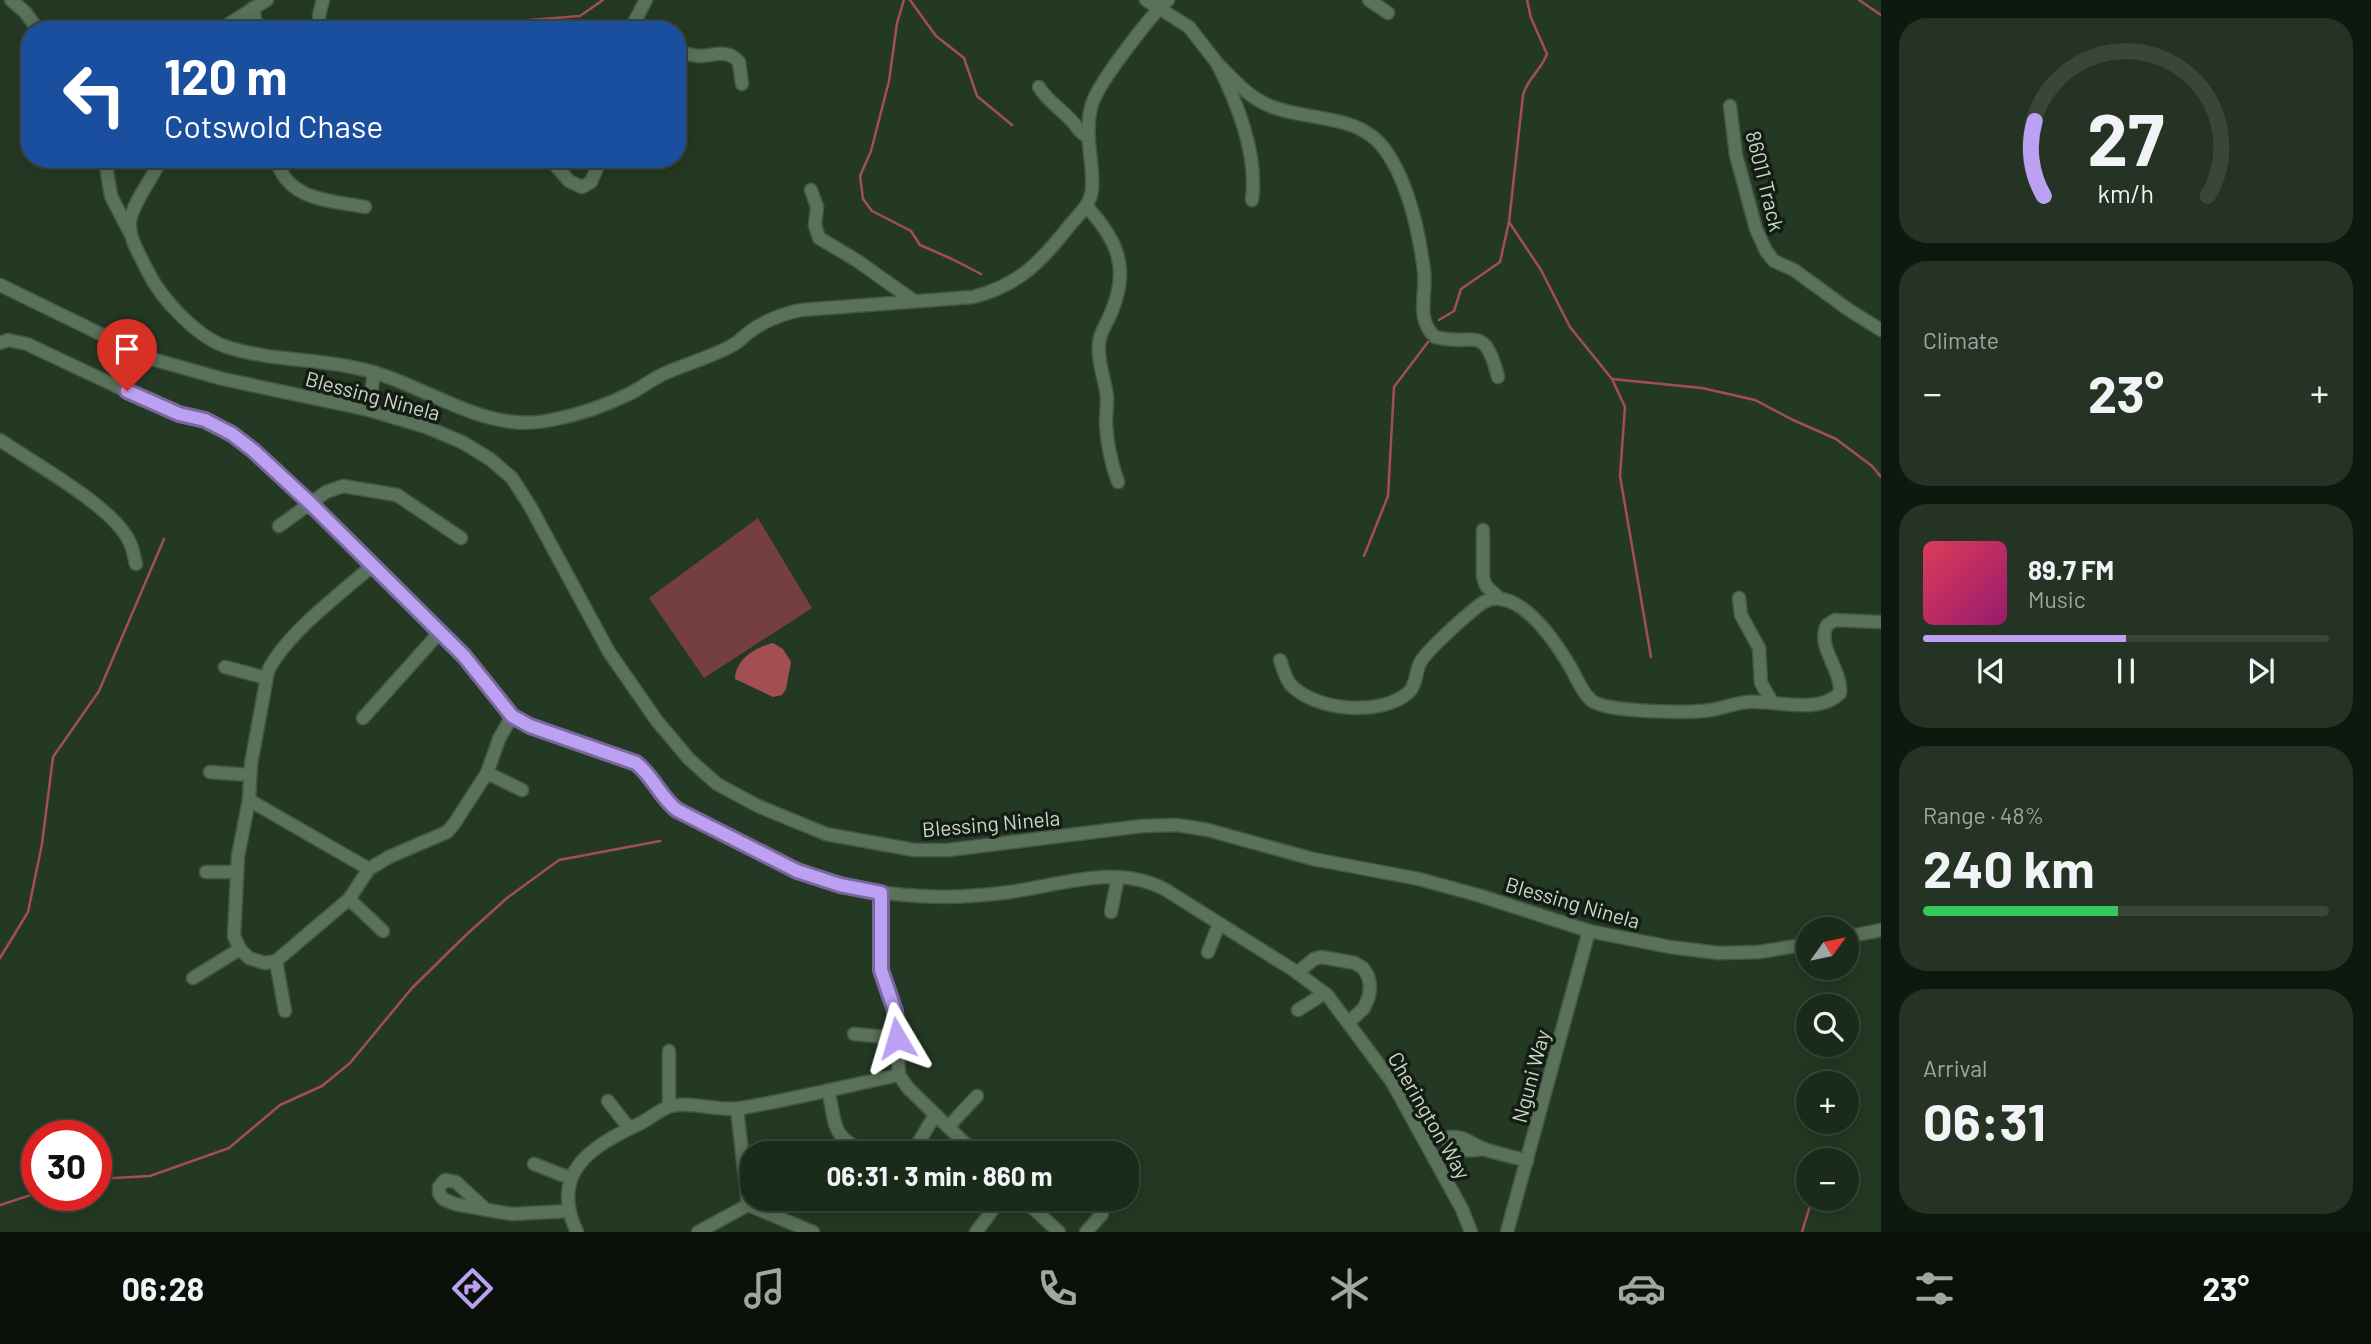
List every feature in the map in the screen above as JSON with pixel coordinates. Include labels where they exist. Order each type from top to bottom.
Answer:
[{"type":"street","points":[[11,0],[32,21]]},
{"type":"street","points":[[233,21],[267,0]]},
{"type":"street","points":[[319,21],[323,0]]},
{"type":"street","points":[[635,21],[646,0]]},
{"type":"street","points":[[1146,0],[1163,4],[1189,27],[1217,63],[1253,98],[1287,112],[1348,123],[1359,127],[1378,141],[1402,182],[1411,210],[1422,259],[1423,316],[1430,332],[1442,339],[1473,339],[1484,342],[1493,356],[1498,377]]},
{"type":"street","points":[[1369,0],[1388,13]]},
{"type":"street","points":[[106,168],[111,195],[152,280],[183,318],[226,347],[374,372],[410,385],[456,407],[505,421],[534,423],[553,420],[621,398],[660,375],[734,345],[769,319],[783,313],[973,296],[992,292],[1028,272],[1044,258],[1086,206],[1092,189],[1087,136],[1095,96],[1106,77],[1163,4]]},
{"type":"street","points":[[253,8],[255,21]]},
{"type":"street","points":[[686,54],[700,56],[723,53],[733,56],[739,62],[742,85]]},
{"type":"street","points":[[1217,63],[1239,111],[1253,172],[1252,200]]},
{"type":"street","points":[[1039,87],[1054,107],[1074,122],[1077,131],[1087,136]]},
{"type":"street","name":"86011 Track","points":[[1730,106],[1736,155],[1756,229],[1766,251],[1774,261],[1794,270],[1881,330]]},
{"type":"street","points":[[1074,122],[1078,116],[1090,116]]},
{"type":"street","points":[[130,233],[131,214],[155,168]]},
{"type":"street","points":[[280,168],[285,180],[305,194],[365,207]]},
{"type":"street","points":[[558,168],[569,181],[582,187],[591,182],[597,168]]},
{"type":"street","points":[[811,190],[817,207],[815,225],[819,238],[856,260],[914,301]]},
{"type":"street","points":[[1086,206],[1106,229],[1121,265],[1121,285],[1099,340],[1107,398],[1109,450],[1118,482]]},
{"type":"street","name":"Blessing Ninela","points":[[0,285],[121,345],[178,368],[369,410],[462,442],[491,459],[512,478],[530,506],[609,652],[657,721],[689,759],[717,784],[798,824],[826,834],[914,850],[948,850],[1142,826],[1177,825],[1208,830],[1313,859],[1419,879],[1589,931],[1670,947],[1719,953],[1759,952],[1796,946]]},
{"type":"street","points":[[0,343],[8,340],[27,344],[152,403],[179,414],[205,420],[232,434],[310,503],[440,632],[482,677],[512,716],[499,739],[486,773],[447,832],[389,857],[369,869],[349,899],[276,961],[265,963],[249,958],[240,949],[234,936],[237,872],[266,677],[274,658],[329,601],[372,566]]},
{"type":"street","points":[[369,410],[374,372]]},
{"type":"street","points":[[0,440],[88,500],[117,524],[130,542],[136,564]]},
{"type":"street","points":[[279,526],[326,492],[343,486],[397,495],[461,538]]},
{"type":"street","points":[[1483,530],[1483,577],[1486,586],[1499,598],[1527,612],[1564,656],[1584,692],[1592,702],[1602,706],[1628,710],[1696,711],[1745,703],[1812,705],[1835,698],[1840,693],[1841,687],[1823,640],[1827,625],[1835,620],[1881,622]]},
{"type":"street","points":[[1280,660],[1291,685],[1316,701],[1336,707],[1364,708],[1385,704],[1409,692],[1415,685],[1419,664],[1426,654],[1475,609],[1488,600],[1499,598]]},
{"type":"street","points":[[1740,598],[1741,615],[1759,648],[1762,683],[1772,702]]},
{"type":"street","points":[[363,718],[440,632]]},
{"type":"street","points":[[225,667],[266,677]]},
{"type":"street","name":"Cherington Way","points":[[512,716],[530,726],[636,763],[666,802],[677,810],[785,865],[840,885],[920,897],[971,897],[1118,877],[1153,883],[1325,993],[1392,1082],[1462,1209],[1471,1232]]},
{"type":"street","points":[[210,772],[250,775]]},
{"type":"street","points":[[486,773],[522,790]]},
{"type":"street","points":[[249,800],[369,869]]},
{"type":"street","points":[[206,872],[237,872]]},
{"type":"street","points":[[1111,912],[1118,877]]},
{"type":"street","points":[[881,893],[881,970],[895,1011],[899,1075],[963,1141]]},
{"type":"street","points":[[349,899],[383,931]]},
{"type":"street","points":[[1208,952],[1219,924]]},
{"type":"street","points":[[1859,934],[1881,930]]},
{"type":"street","name":"Nguni Way","points":[[1507,1232],[1589,931]]},
{"type":"street","points":[[193,978],[240,949]]},
{"type":"street","points":[[1297,973],[1314,959],[1321,957],[1355,963],[1363,968],[1368,976],[1369,996],[1364,1008],[1349,1022]]},
{"type":"street","points":[[276,961],[285,1012]]},
{"type":"street","points":[[1298,1010],[1325,993]]},
{"type":"street","points":[[854,1034],[897,1038]]},
{"type":"street","points":[[669,1051],[669,1107]]},
{"type":"street","points":[[577,1232],[568,1211],[570,1178],[579,1164],[596,1149],[629,1128],[669,1107],[687,1105],[737,1109],[899,1075]]},
{"type":"street","points":[[828,1090],[840,1137],[845,1141]]},
{"type":"street","points":[[948,1127],[977,1096]]},
{"type":"street","points":[[608,1101],[629,1128]]},
{"type":"street","points":[[737,1109],[741,1141]]},
{"type":"street","points":[[919,1141],[935,1115]]},
{"type":"street","points":[[1420,1133],[1444,1138],[1467,1151],[1483,1149],[1527,1161]]},
{"type":"street","points":[[534,1164],[570,1178]]},
{"type":"street","points":[[483,1208],[512,1214],[568,1211]]},
{"type":"street","points":[[702,1231],[740,1210]]},
{"type":"street","points":[[762,1211],[813,1232]]},
{"type":"street","points":[[976,1232],[992,1211]]},
{"type":"street","points":[[1036,1211],[1059,1232]]},
{"type":"street","points":[[1086,1232],[1102,1214]]},
{"type":"shaded area","points":[[758,518],[812,608],[704,678],[649,598]]},
{"type":"shaded area","points":[[773,643],[783,649],[791,662],[786,689],[782,695],[773,697],[735,679],[738,666],[747,655]]},
{"type":"waterway","points":[[527,21],[580,16],[603,0]]},
{"type":"waterway","points":[[904,0],[897,23],[889,81],[871,151],[860,176],[863,199],[872,211],[911,231],[920,245],[981,274]]},
{"type":"waterway","points":[[910,0],[936,36],[964,58],[977,96],[1012,125]]},
{"type":"waterway","points":[[1439,320],[1454,311],[1461,289],[1500,262],[1509,222],[1523,95],[1527,84],[1547,54],[1531,18],[1527,0]]},
{"type":"waterway","points":[[1859,0],[1881,15]]},
{"type":"waterway","points":[[1509,222],[1541,270],[1570,327],[1612,379],[1625,407],[1620,476],[1651,657]]},
{"type":"waterway","points":[[1364,556],[1388,496],[1394,387],[1428,342]]},
{"type":"waterway","points":[[1612,379],[1702,388],[1755,400],[1836,439],[1872,466],[1881,477]]},
{"type":"waterway","points":[[0,958],[28,912],[42,844],[53,757],[99,691],[164,539]]},
{"type":"waterway","points":[[112,1178],[150,1176],[229,1148],[280,1105],[322,1086],[350,1063],[412,988],[466,935],[507,898],[559,860],[660,841]]},
{"type":"waterway","points":[[0,1205],[21,1198]]},
{"type":"waterway","points":[[1802,1232],[1808,1211]]},
{"type":"route","points":[[127,391],[179,414],[205,420],[232,434],[254,451],[464,656],[512,716],[530,726],[627,758],[643,769],[666,802],[677,810],[797,871],[840,885],[881,893],[881,970],[895,1011],[897,1038]]}]
